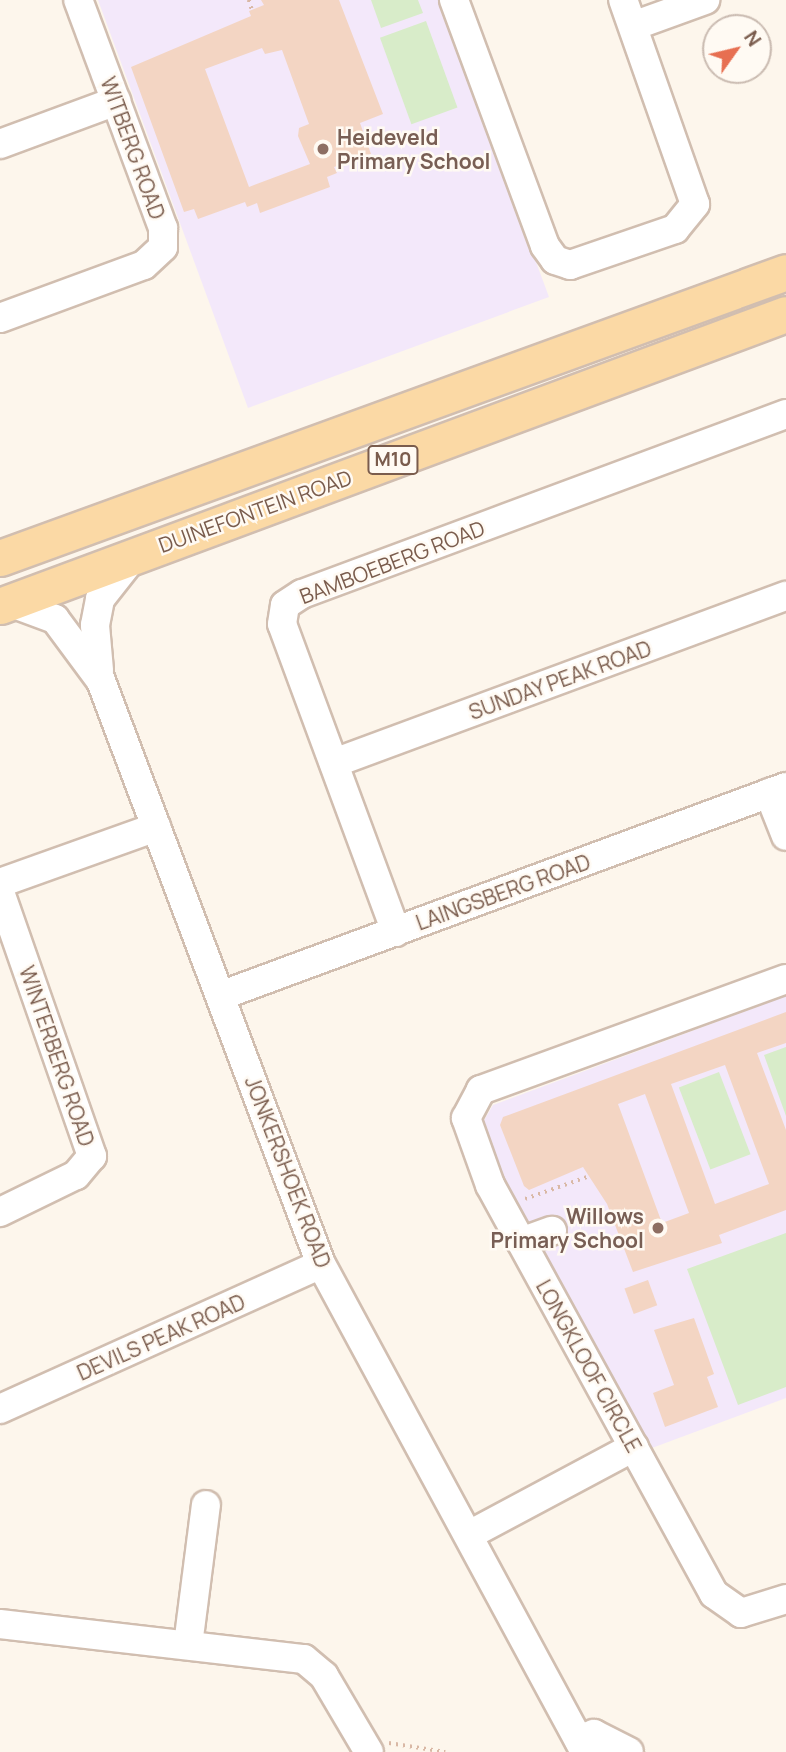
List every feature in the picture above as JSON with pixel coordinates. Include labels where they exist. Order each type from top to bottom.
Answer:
[{"type":"main road","name":"DUINEFONTEIN ROAD","points":[[0,558],[786,272]]},
{"type":"main road","name":"DUINEFONTEIN ROAD","points":[[5,604],[786,314]]},
{"type":"street","name":"WITBERG ROAD","points":[[0,318],[144,265],[163,247],[163,228],[78,0]]},
{"type":"street","points":[[454,0],[545,246],[565,264],[675,229],[693,210],[694,191],[628,13],[705,0]]},
{"type":"street","points":[[0,144],[116,101]]},
{"type":"street","name":"BAMBOEBERG ROAD","points":[[396,932],[282,624],[282,611],[290,600],[786,414]]},
{"type":"street","name":"JONKERSHOEK ROAD","points":[[134,556],[100,599],[95,617],[101,681],[321,1264],[582,1746]]},
{"type":"street","name":"SUNDAY PEAK ROAD","points":[[334,763],[786,596]]},
{"type":"street","name":"JONKERSHOEK ROAD","points":[[5,604],[55,619],[101,681]]},
{"type":"street","points":[[778,790],[786,836]]},
{"type":"street","name":"LAINGSBERG ROAD","points":[[220,996],[778,790]]},
{"type":"street","points":[[0,883],[156,827]]},
{"type":"street","name":"WINTERBERG ROAD","points":[[0,892],[92,1156],[76,1175],[0,1212]]},
{"type":"street","name":"LONGKLOOF CIRCLE","points":[[786,979],[475,1096],[468,1126],[490,1185],[719,1601],[748,1612],[786,1599]]},
{"type":"street","points":[[521,1242],[552,1231]]},
{"type":"street","name":"DEVILS PEAK ROAD","points":[[0,1409],[321,1264]]},
{"type":"street","points":[[469,1535],[634,1447]]},
{"type":"street","points":[[188,1645],[206,1505]]},
{"type":"street","points":[[0,1624],[188,1645],[313,1664],[373,1748]]},
{"type":"street","points":[[582,1746],[594,1734],[629,1752]]},
{"type":"path","points":[[249,0],[252,10]]},
{"type":"path","points":[[520,1201],[587,1177]]},
{"type":"path","points":[[373,1748],[444,1752]]},
{"type":"shaded area","name":"Heideveld Primary School","points":[[98,0],[439,0],[549,297],[248,408]]},
{"type":"shaded area","name":"Willows Primary School","points":[[786,996],[786,1398],[652,1448],[503,1178],[483,1122],[493,1105]]},
{"type":"green space","points":[[371,0],[418,0],[423,13],[381,28]]},
{"type":"green space","points":[[426,21],[457,107],[411,124],[380,38]]},
{"type":"green space","points":[[786,1047],[786,1116],[764,1055]]},
{"type":"green space","points":[[719,1072],[751,1154],[710,1170],[679,1087]]},
{"type":"green space","points":[[786,1233],[786,1387],[738,1405],[687,1269]]},
{"type":"building","points":[[261,0],[339,0],[383,114],[360,123],[371,154],[334,167],[337,173],[327,177],[330,187],[260,213],[257,203],[247,207],[245,202],[198,219],[194,209],[184,212],[131,67],[251,16],[249,11],[264,5]],"holes":[[[262,48],[265,54],[282,50],[309,124],[299,128],[298,136],[310,164],[249,187],[205,69]]]},
{"type":"building","points":[[786,1012],[786,1043],[757,1053],[786,1130],[786,1210],[719,1235],[722,1243],[633,1272],[607,1204],[583,1167],[529,1190],[524,1186],[500,1125],[503,1117]],"holes":[[[725,1065],[769,1184],[715,1204],[671,1084]],[[645,1094],[689,1213],[662,1223],[618,1104]]]},
{"type":"building","points":[[648,1280],[657,1305],[634,1314],[625,1289]]},
{"type":"building","points":[[694,1318],[714,1374],[707,1377],[718,1407],[665,1427],[653,1393],[674,1385],[654,1330]]},
{"type":"place","name":"Heideveld Primary School","points":[[323,149]]},
{"type":"place","name":"Willows Primary School","points":[[658,1228]]}]
